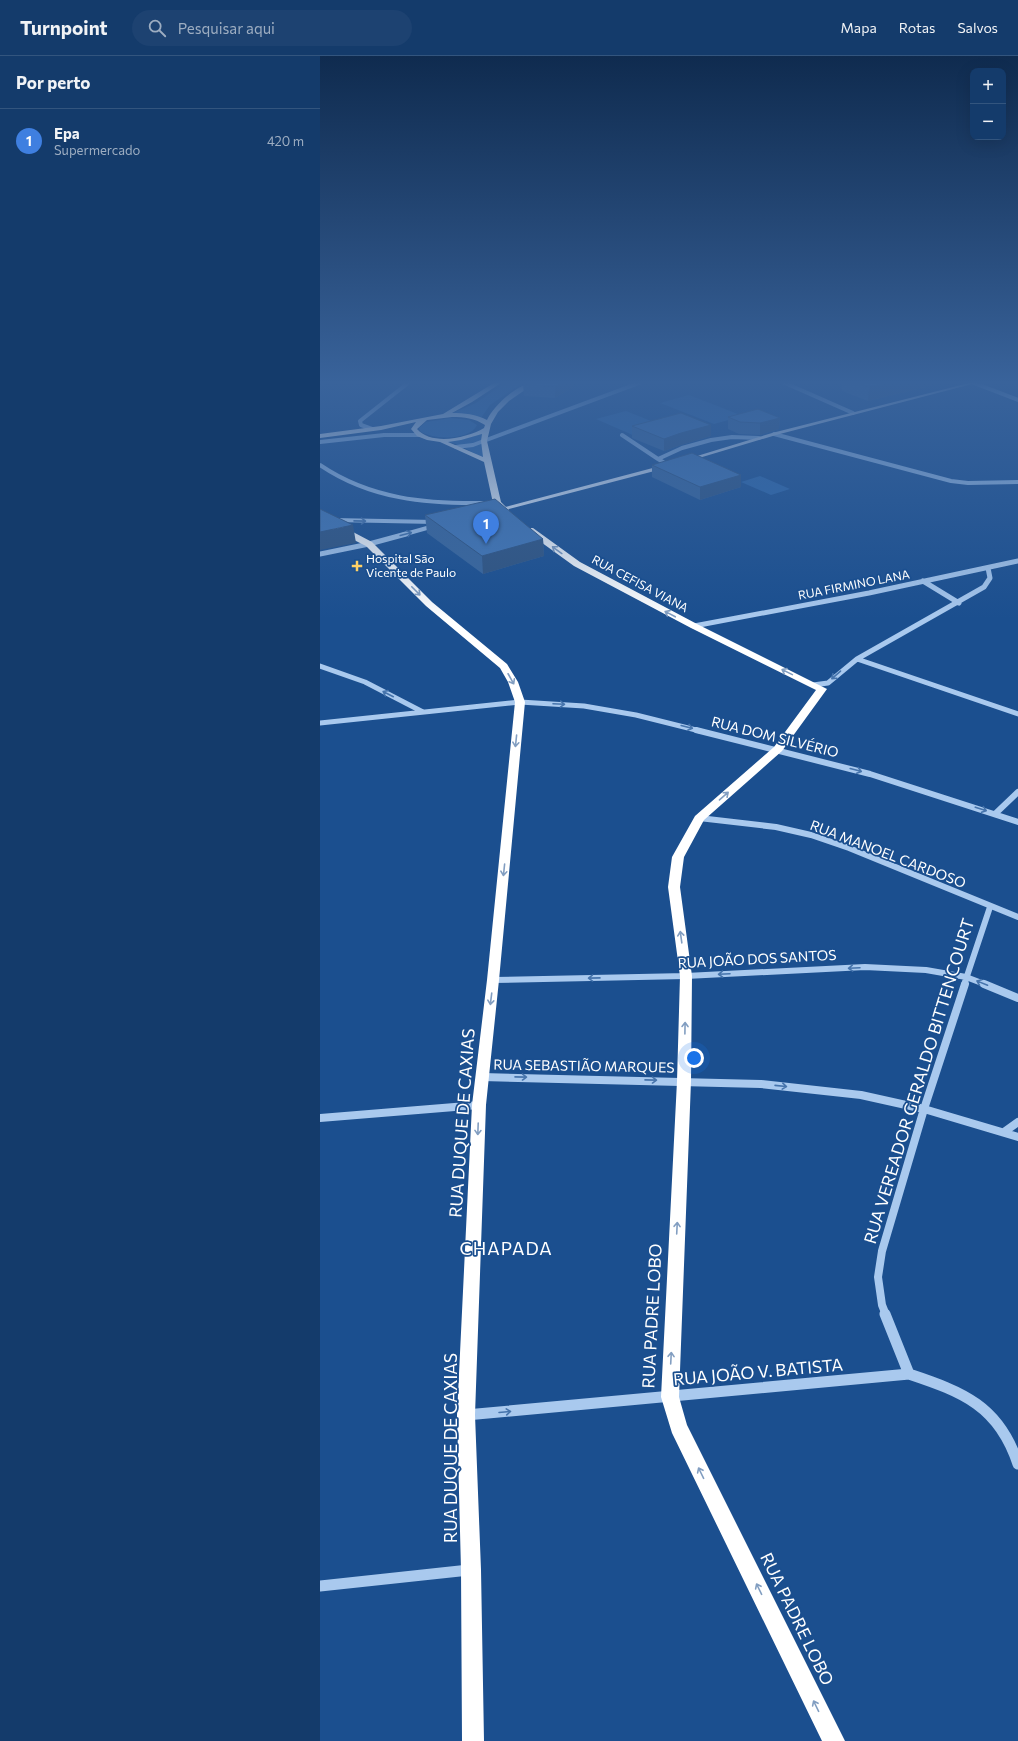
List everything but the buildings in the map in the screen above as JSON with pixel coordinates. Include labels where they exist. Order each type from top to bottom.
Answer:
[{"type":"highway","points":[[487,462],[500,507]]},
{"type":"highway","name":"RUA CEFISA VIANA","points":[[500,507],[577,564],[694,626],[817,687]]},
{"type":"highway","points":[[320,520],[369,544],[430,604],[504,666],[513,682],[520,702]]},
{"type":"highway","name":"RUA PADRE LOBO","points":[[817,687],[778,749],[699,818],[678,856],[674,887],[686,976],[684,1081],[670,1397],[678,1427],[834,1741]]},
{"type":"highway","name":"RUA DUQUE DE CAXIAS","points":[[473,1741],[471,1570],[466,1415],[479,1105],[493,980],[520,702]]},
{"type":"main road","points":[[500,507],[668,466],[675,463]]},
{"type":"street","points":[[662,462],[668,466]]},
{"type":"street","points":[[878,462],[951,481],[974,483],[1018,482]]},
{"type":"street","points":[[320,465],[327,471],[351,484],[400,498],[424,502],[500,507]]},
{"type":"street","points":[[320,520],[439,524],[369,544],[320,554]]},
{"type":"street","name":"RUA FIRMINO LANA","points":[[694,626],[1018,561]]},
{"type":"street","points":[[817,687],[828,683],[857,659],[959,603],[984,587],[991,580],[991,574],[988,568]]},
{"type":"street","points":[[923,581],[959,603]]},
{"type":"street","points":[[857,659],[1018,714]]},
{"type":"street","points":[[320,666],[365,682],[423,712]]},
{"type":"street","name":"RUA DOM SILVÉRIO","points":[[320,723],[520,702],[584,706],[636,715],[778,749],[870,774],[1018,822]]},
{"type":"street","points":[[995,814],[1018,792]]},
{"type":"street","name":"RUA MANOEL CARDOSO","points":[[699,818],[776,827],[811,835],[849,848],[990,907],[1018,917]]},
{"type":"street","name":"RUA VEREADOR GERALDO BITTENCOURT","points":[[909,1374],[882,1305],[878,1277],[882,1251],[924,1109],[990,907]]},
{"type":"street","name":"RUA JOÃO DOS SANTOS","points":[[493,980],[686,976],[865,967],[926,970],[966,977],[1018,998]]},
{"type":"street","name":"RUA SEBASTIÃO MARQUES","points":[[482,1076],[761,1084],[861,1095],[924,1109],[1018,1137]]},
{"type":"street","points":[[320,1118],[479,1105]]},
{"type":"street","points":[[1004,1132],[1018,1122]]},
{"type":"street","points":[[909,1374],[959,1392],[987,1410],[1008,1438],[1018,1464]]},
{"type":"street","name":"RUA JOÃO V. BATISTA","points":[[466,1415],[909,1374]]},
{"type":"street","points":[[320,1586],[471,1570]]},
{"type":"shaded area","points":[[760,476],[790,489],[771,495],[741,482]]},
{"type":"place","name":"Epa","points":[[486,544]]},
{"type":"place","name":"Hospital São Vicente de Paulo","points":[[357,566]]},
{"type":"district","name":"CHAPADA","points":[[506,1249]]}]
